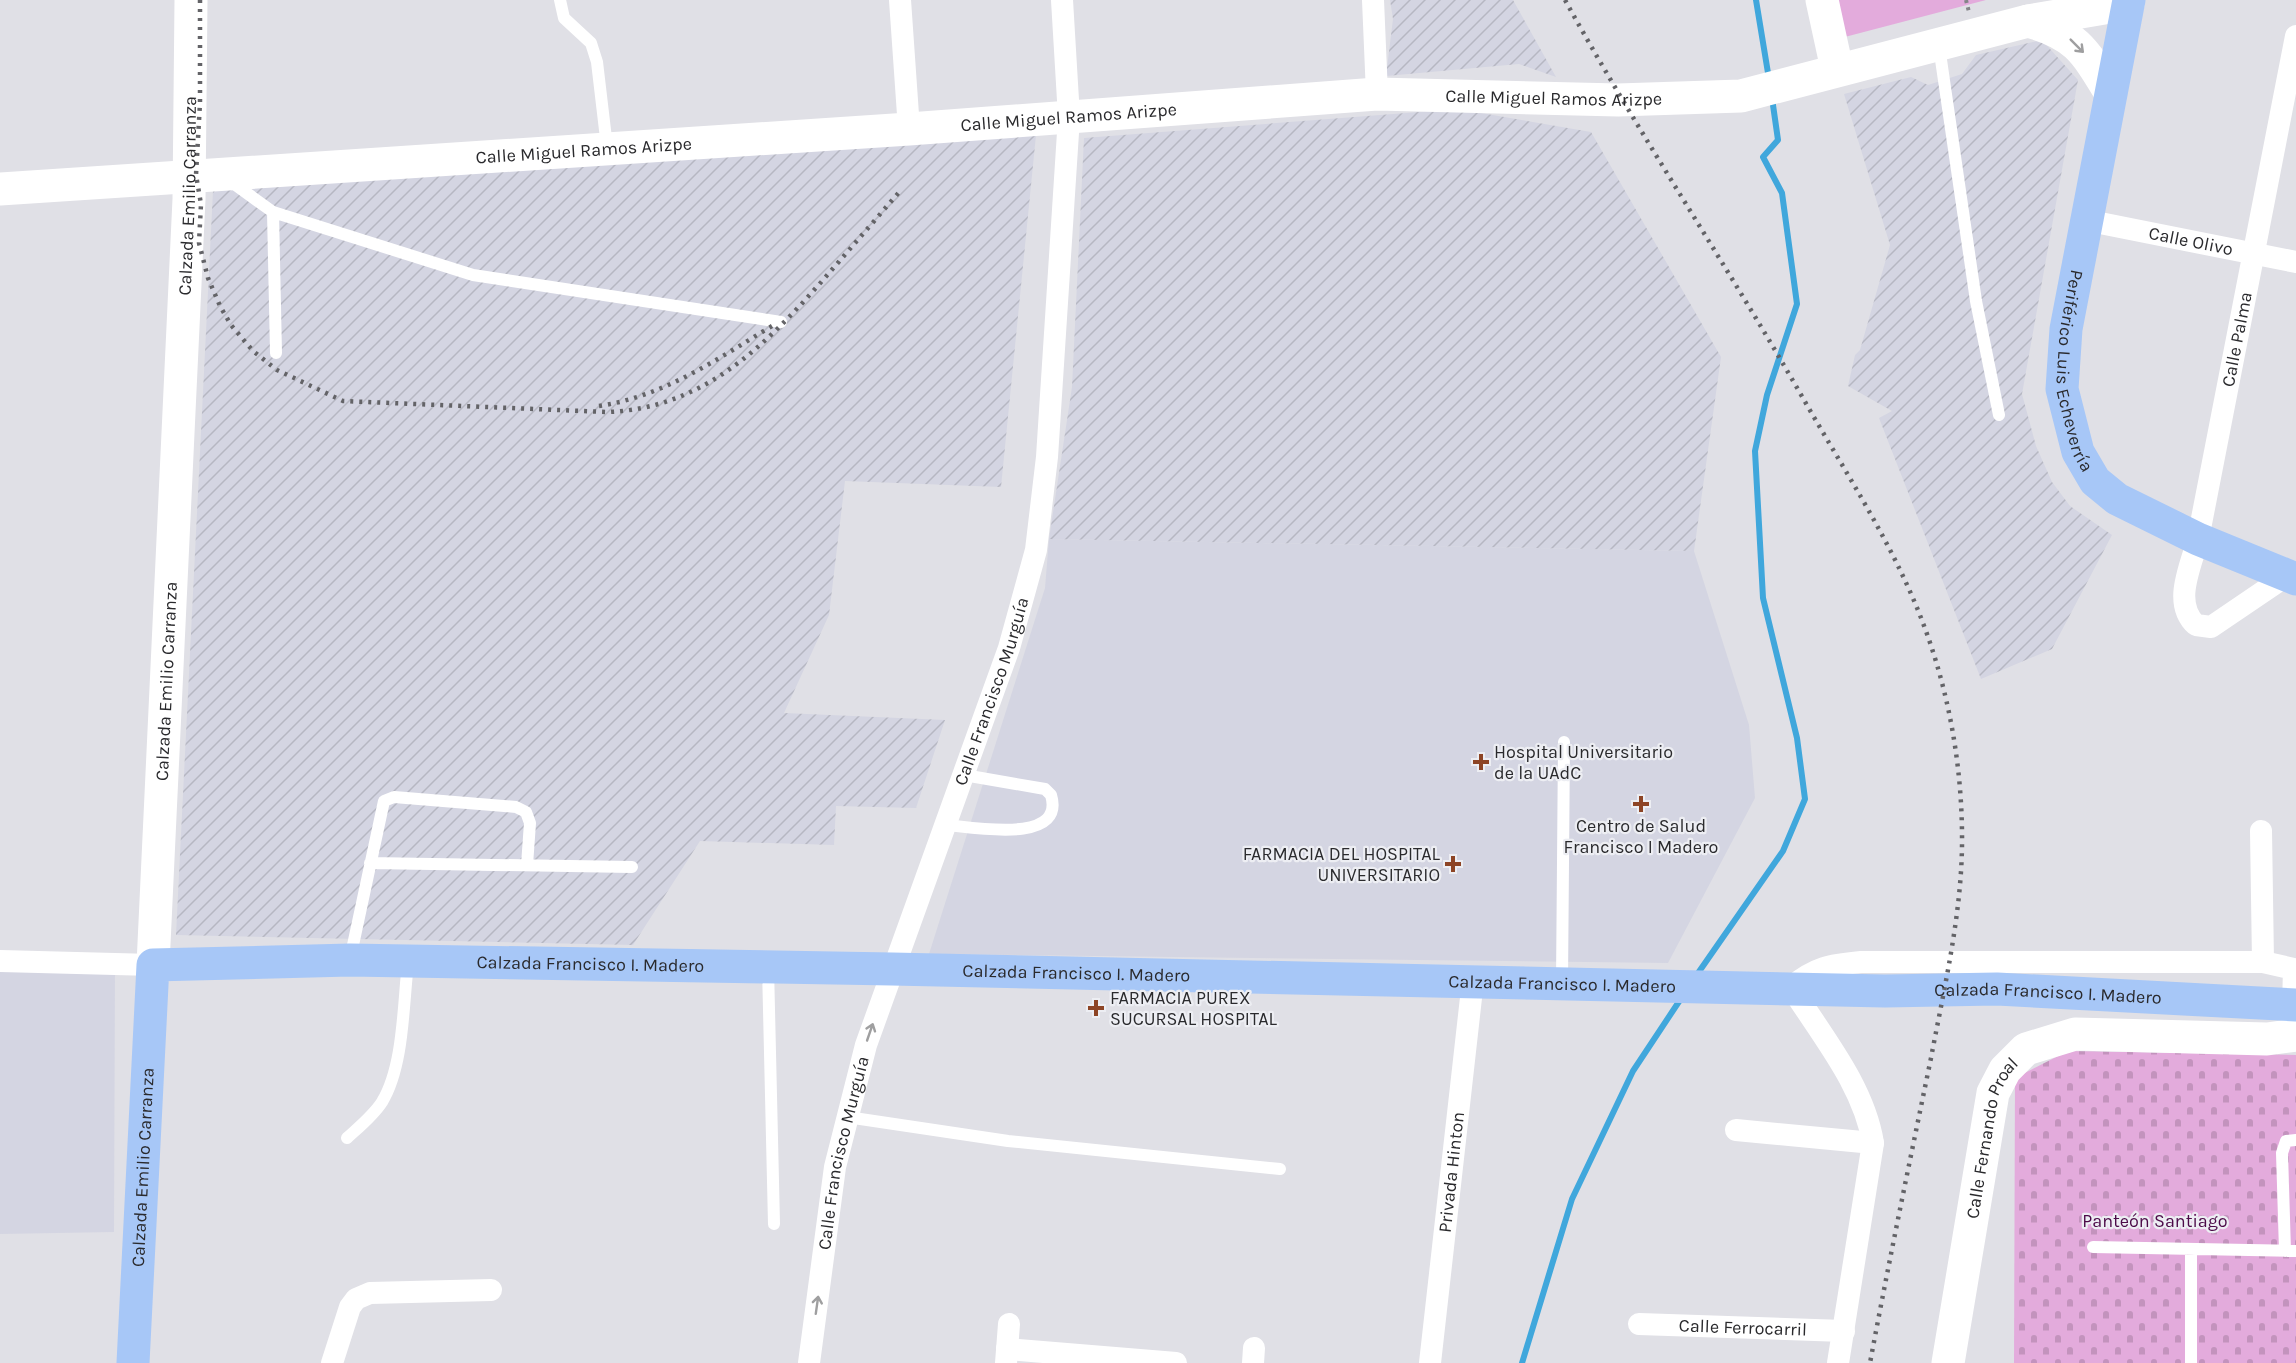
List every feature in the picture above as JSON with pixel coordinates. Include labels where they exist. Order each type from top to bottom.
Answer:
[{"type":"main road","name":"Calzada Emilio Carranza","points":[[133,1363],[153,964],[204,174],[191,0]]},
{"type":"main road","points":[[1822,0],[1837,69]]},
{"type":"main road","points":[[2037,20],[2073,0]]},
{"type":"main road","name":"Calle Miguel Ramos Arizpe","points":[[0,189],[909,129],[1377,94],[1618,100],[1741,96],[1837,69],[1939,46],[2037,20],[2128,2]]},
{"type":"main road","name":"Periférico Luis Echeverría","points":[[2128,2],[2066,329],[2062,390],[2078,452],[2095,481],[2117,499],[2198,539],[2293,577]]},
{"type":"main road","points":[[2037,20],[2067,35],[2091,60],[2110,92]]},
{"type":"main road","name":"Calzada Francisco I. Madero","points":[[153,964],[350,960],[1473,980],[1658,987],[1791,987],[1885,991],[1997,989],[2295,1015]]},
{"type":"main road","name":"Calle Fernando Proal","points":[[1948,1363],[1993,1093],[2005,1070],[2026,1049],[2075,1034],[2267,1039],[2295,1015]]},
{"type":"street","points":[[900,0],[909,129]]},
{"type":"street","name":"Calle Francisco Murguía","points":[[809,1363],[835,1167],[866,1045],[1009,648],[1036,550],[1047,457],[1069,117],[1062,0]]},
{"type":"street","points":[[1373,0],[1377,94]]},
{"type":"street","name":"Calle Palma","points":[[2293,577],[2211,627],[2196,625],[2190,619],[2184,603],[2183,594],[2198,539],[2296,36]]},
{"type":"street","name":"Calle Olivo","points":[[2085,220],[2296,262]]},
{"type":"street","points":[[2261,831],[2263,962]]},
{"type":"street","name":"Calzada Francisco I. Madero","points":[[0,961],[153,964]]},
{"type":"street","points":[[1838,1363],[1873,1143],[1869,1120],[1859,1095],[1791,987],[1808,974],[1826,965],[1861,962],[2263,962],[2294,969],[2295,1015]]},
{"type":"street","name":"Privada Hinton","points":[[1430,1363],[1473,980]]},
{"type":"street","points":[[1736,1130],[1873,1143]]},
{"type":"street","points":[[332,1363],[345,1317],[356,1299],[370,1293],[491,1290]]},
{"type":"street","points":[[1009,1324],[1006,1356],[1176,1363]]},
{"type":"street","name":"Calle Ferrocarril","points":[[1640,1324],[1844,1331]]},
{"type":"lane","points":[[560,0],[564,18],[591,43],[597,62],[607,148]]},
{"type":"lane","points":[[1939,46],[1976,301],[1999,415]]},
{"type":"lane","points":[[204,174],[273,212],[483,277],[781,322]]},
{"type":"lane","points":[[273,212],[276,353]]},
{"type":"lane","points":[[1562,984],[1564,742]]},
{"type":"lane","points":[[946,825],[1026,829],[1047,820],[1052,812],[1053,802],[1045,789],[964,775]]},
{"type":"lane","points":[[350,960],[384,801],[394,797],[516,807],[526,812],[530,823],[527,865]]},
{"type":"lane","points":[[370,863],[633,867]]},
{"type":"lane","points":[[347,1138],[381,1104],[389,1088],[396,1062],[408,962]]},
{"type":"lane","points":[[768,967],[774,1224]]},
{"type":"lane","points":[[847,1117],[1008,1141],[1280,1169]]},
{"type":"lane","points":[[2093,1247],[2290,1251],[2282,1153],[2286,1141],[2296,1140]]},
{"type":"lane","points":[[2191,1363],[2192,1250]]},
{"type":"shaded area","points":[[1390,0],[1513,0],[1556,77],[1519,64],[1386,76],[1393,19]]},
{"type":"shaded area","points":[[2042,40],[2078,80],[2022,394],[2036,446],[2052,482],[2070,506],[2112,535],[2052,649],[1981,679],[1879,418],[1892,411],[1848,386],[1855,355],[1860,350],[1890,245],[1844,94],[1911,77],[1928,85],[1962,74],[1976,55]]},
{"type":"shaded area","points":[[1458,109],[1591,132],[1721,357],[1694,551],[1049,539],[1072,387],[1084,138]]},
{"type":"shaded area","points":[[1036,135],[1001,487],[845,481],[829,615],[784,713],[945,720],[916,808],[836,806],[834,845],[700,841],[633,945],[176,935],[213,191]]},
{"type":"shaded area","name":"Hospital Universitario de la UAdC","points":[[1049,539],[1694,551],[1749,725],[1755,798],[1668,963],[929,954],[1045,588]]},
{"type":"shaded area","points":[[115,965],[114,1232],[0,1234],[0,967]]},
{"type":"green space","points":[[1834,0],[1986,0],[1841,38]]},
{"type":"green space","name":"Panteón Santiago","points":[[2068,1051],[2296,1055],[2296,1363],[2014,1363],[2015,1078]]},
{"type":"waterway","points":[[1756,0],[1769,79]]},
{"type":"waterway","points":[[1696,976],[1783,851],[1805,799],[1797,738],[1763,598],[1755,451],[1767,395],[1797,304],[1782,193],[1763,157],[1778,140],[1772,98]]},
{"type":"waterway","points":[[1522,1363],[1572,1199],[1633,1071],[1682,997]]},
{"type":"railway","points":[[200,0],[200,103],[196,175],[201,204],[199,243],[208,278],[231,325],[253,351],[277,370],[343,401],[608,412],[642,408],[673,399],[729,370],[754,350],[801,305],[901,190]]},
{"type":"railway","points":[[1565,0],[1623,101],[1775,350],[1858,492],[1908,587],[1942,681],[1959,780],[1962,846],[1959,899],[1931,1058],[1870,1363]]},
{"type":"railway","points":[[599,406],[647,394],[692,374],[777,323]]},
{"type":"place","name":"Hospital Universitario de la UAdC","points":[[1481,762]]},
{"type":"place","name":"Centro de Salud Francisco I Madero","points":[[1641,804]]},
{"type":"place","name":"FARMACIA DEL HOSPITAL UNIVERSITARIO","points":[[1453,864]]},
{"type":"place","name":"FARMACIA PUREX SUCURSAL HOSPITAL","points":[[1096,1008]]}]
